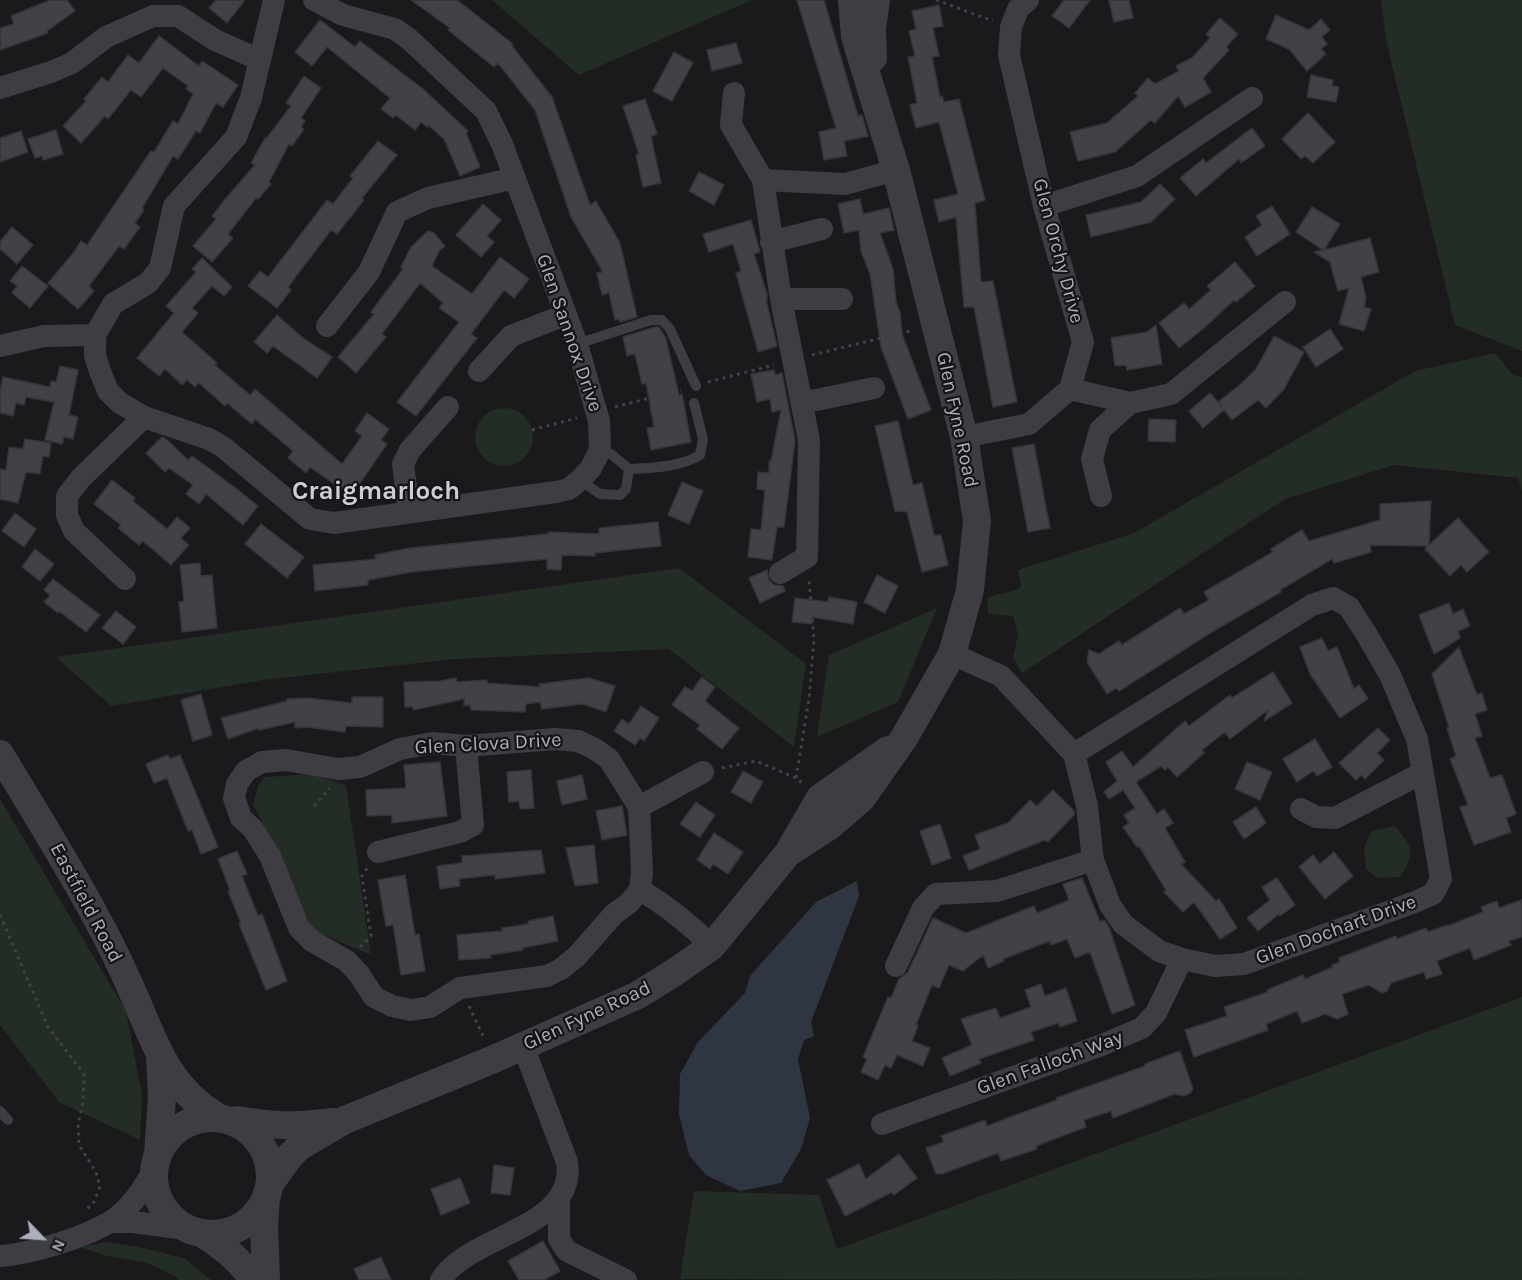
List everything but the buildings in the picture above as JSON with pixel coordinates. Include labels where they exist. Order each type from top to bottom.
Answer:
[{"type":"street","points":[[274,0],[251,98],[236,137],[174,206],[160,268],[148,283],[113,304],[95,335],[95,356],[108,391],[120,403],[144,417],[208,439],[223,447],[310,519],[334,523],[569,489],[591,468],[600,450]]},
{"type":"street","name":"Glen Sannox Drive","points":[[314,0],[343,15],[395,28],[486,111],[515,178],[577,344],[599,421],[600,450]]},
{"type":"street","name":"Glen Fyne Road","points":[[788,853],[831,825],[862,798],[904,738],[952,654],[970,590],[976,521],[964,437],[896,170],[855,37],[852,0]]},
{"type":"street","name":"Glen Fyne Road","points":[[874,94],[872,28],[876,0]]},
{"type":"street","name":"Glen Orchy Drive","points":[[1028,0],[1018,9],[1011,27],[1009,55],[1044,206],[1083,342],[1070,389]]},
{"type":"street","points":[[0,88],[72,63],[106,37],[153,16],[178,16],[215,40],[260,60]]},
{"type":"street","points":[[734,93],[732,125],[763,180],[781,299],[809,440],[807,557],[780,573]]},
{"type":"street","points":[[1044,206],[1137,176],[1252,98]]},
{"type":"street","points":[[763,180],[845,184],[896,170]]},
{"type":"street","points":[[327,326],[369,272],[397,212],[428,198],[515,178]]},
{"type":"street","points":[[771,242],[822,229]]},
{"type":"street","points":[[781,299],[842,299]]},
{"type":"street","points":[[964,437],[1029,424],[1070,389],[1130,403],[1171,394],[1285,302]]},
{"type":"street","points":[[479,371],[511,336],[565,315]]},
{"type":"street","points":[[0,346],[44,336],[95,335]]},
{"type":"street","points":[[802,402],[874,388]]},
{"type":"street","points":[[1101,496],[1092,459],[1100,430],[1130,403]]},
{"type":"street","points":[[409,512],[403,464],[410,450],[448,407]]},
{"type":"street","points":[[125,579],[74,531],[67,515],[67,496],[81,478],[144,417]]},
{"type":"street","name":"Glen Dochart Drive","points":[[952,654],[1001,676],[1074,754],[1087,806],[1093,860],[1110,905],[1123,924],[1159,951],[1215,966],[1244,964],[1433,894],[1442,879],[1417,739],[1390,675],[1349,607],[1333,598],[1312,604],[1074,754]]},
{"type":"street","name":"Glen Fyne Road","points":[[268,1189],[289,1157],[299,1147],[345,1120],[494,1059],[638,995],[712,946],[788,853],[820,798],[904,738]]},
{"type":"street","name":"Glen Clova Drive","points":[[555,739],[578,741],[596,749],[609,759],[639,807],[642,872],[640,890],[629,903],[614,914],[578,956],[547,976],[481,983],[460,988],[430,1007],[411,1010],[392,1006],[374,997],[359,974],[347,961],[312,941],[300,928],[270,856],[253,829],[241,818],[234,798],[237,784],[246,771],[262,762],[286,760],[338,769],[353,768],[400,749],[432,743],[466,746],[555,739]]},
{"type":"street","points":[[378,852],[460,832],[473,825],[466,746]]},
{"type":"street","name":"Eastfield Road","points":[[0,754],[99,922],[160,1058],[201,1107],[223,1117]]},
{"type":"street","points":[[639,807],[703,772]]},
{"type":"street","points":[[1301,810],[1316,817],[1335,818],[1422,773]]},
{"type":"street","points":[[896,966],[922,908],[936,894],[997,891],[1093,860]]},
{"type":"street","points":[[640,890],[667,905],[712,946]]},
{"type":"street","name":"Glen Falloch Way","points":[[882,1124],[1102,1045],[1142,1028],[1156,1013],[1182,959]]},
{"type":"street","points":[[441,1280],[454,1265],[541,1216],[559,1201],[566,1187],[569,1173],[567,1162],[523,1046]]},
{"type":"street","name":"Eastfield Road","points":[[157,1162],[162,1097],[160,1058]]},
{"type":"street","points":[[0,1256],[60,1244],[110,1222],[126,1209],[144,1188],[164,1145],[174,1132],[196,1120],[223,1117],[243,1125],[260,1140],[266,1152],[268,1189],[264,1226],[266,1280]]},
{"type":"street","name":"Glen Fyne Road","points":[[223,1117],[270,1125],[300,1126],[345,1120]]},
{"type":"street","points":[[157,1162],[154,1187],[160,1203],[170,1218],[219,1244],[239,1262],[253,1280]]},
{"type":"street","points":[[110,1222],[133,1222],[219,1235],[237,1230],[252,1219],[263,1204],[268,1189]]},
{"type":"street","points":[[559,1201],[559,1239],[567,1251],[626,1280]]},
{"type":"lane","points":[[577,344],[651,320],[662,320],[670,329],[696,386]]},
{"type":"lane","points":[[600,450],[611,454],[629,469],[650,468],[692,460],[700,455],[703,439],[694,403]]},
{"type":"lane","points":[[580,480],[600,494],[620,495],[626,489],[629,469]]},
{"type":"lane","points":[[0,1111],[8,1120]]},
{"type":"path","points":[[936,0],[1011,27]]},
{"type":"path","points":[[532,430],[936,324]]},
{"type":"path","points":[[796,778],[809,699],[814,639],[807,557]]},
{"type":"path","points":[[703,772],[756,761],[796,778],[820,798]]},
{"type":"path","points":[[347,961],[370,936],[362,876],[378,852]]},
{"type":"path","points":[[0,915],[48,1027],[84,1074],[83,1103],[78,1124],[79,1144],[96,1172],[100,1187],[93,1204],[79,1215]]},
{"type":"path","points":[[460,988],[494,1059]]},
{"type":"shaded area","points":[[492,0],[752,0],[579,75]]},
{"type":"shaded area","points":[[1381,0],[1522,0],[1522,351],[1455,325],[1386,40]]},
{"type":"shaded area","points":[[1495,353],[1513,375],[1522,377],[1522,490],[1518,478],[1394,465],[1285,499],[1022,673],[1013,657],[1018,635],[1013,616],[988,614],[987,598],[1021,587],[1018,570],[1134,533],[1415,371]]},
{"type":"shaded area","points":[[504,408],[520,413],[528,421],[533,437],[528,453],[520,461],[504,466],[488,461],[480,453],[475,437],[480,421],[488,413]]},
{"type":"shaded area","points":[[679,568],[806,664],[794,747],[669,649],[455,659],[263,680],[111,706],[56,657]]},
{"type":"shaded area","points":[[937,608],[898,702],[817,737],[829,655]]},
{"type":"shaded area","points":[[310,774],[346,785],[371,955],[312,930],[277,849],[253,805],[258,786],[265,777]]},
{"type":"shaded area","points":[[0,799],[126,1011],[142,1095],[140,1140],[59,1102],[0,1025]]},
{"type":"shaded area","points":[[1395,826],[1409,845],[1410,856],[1400,877],[1378,878],[1366,869],[1364,848],[1371,831]]},
{"type":"shaded area","points":[[857,881],[859,896],[811,1022],[814,1036],[804,1040],[798,1059],[810,1118],[801,1149],[781,1183],[740,1191],[706,1175],[689,1155],[679,1114],[680,1074],[698,1042],[745,993],[750,976],[816,902]]},
{"type":"shaded area","points":[[1522,997],[1522,1280],[680,1279],[694,1191],[819,1195],[837,1249]]},
{"type":"shaded area","points":[[107,1242],[140,1247],[184,1258],[211,1280],[179,1280],[147,1263],[107,1256],[80,1247]]},
{"type":"district","name":"Craigmarloch","points":[[376,492]]}]
